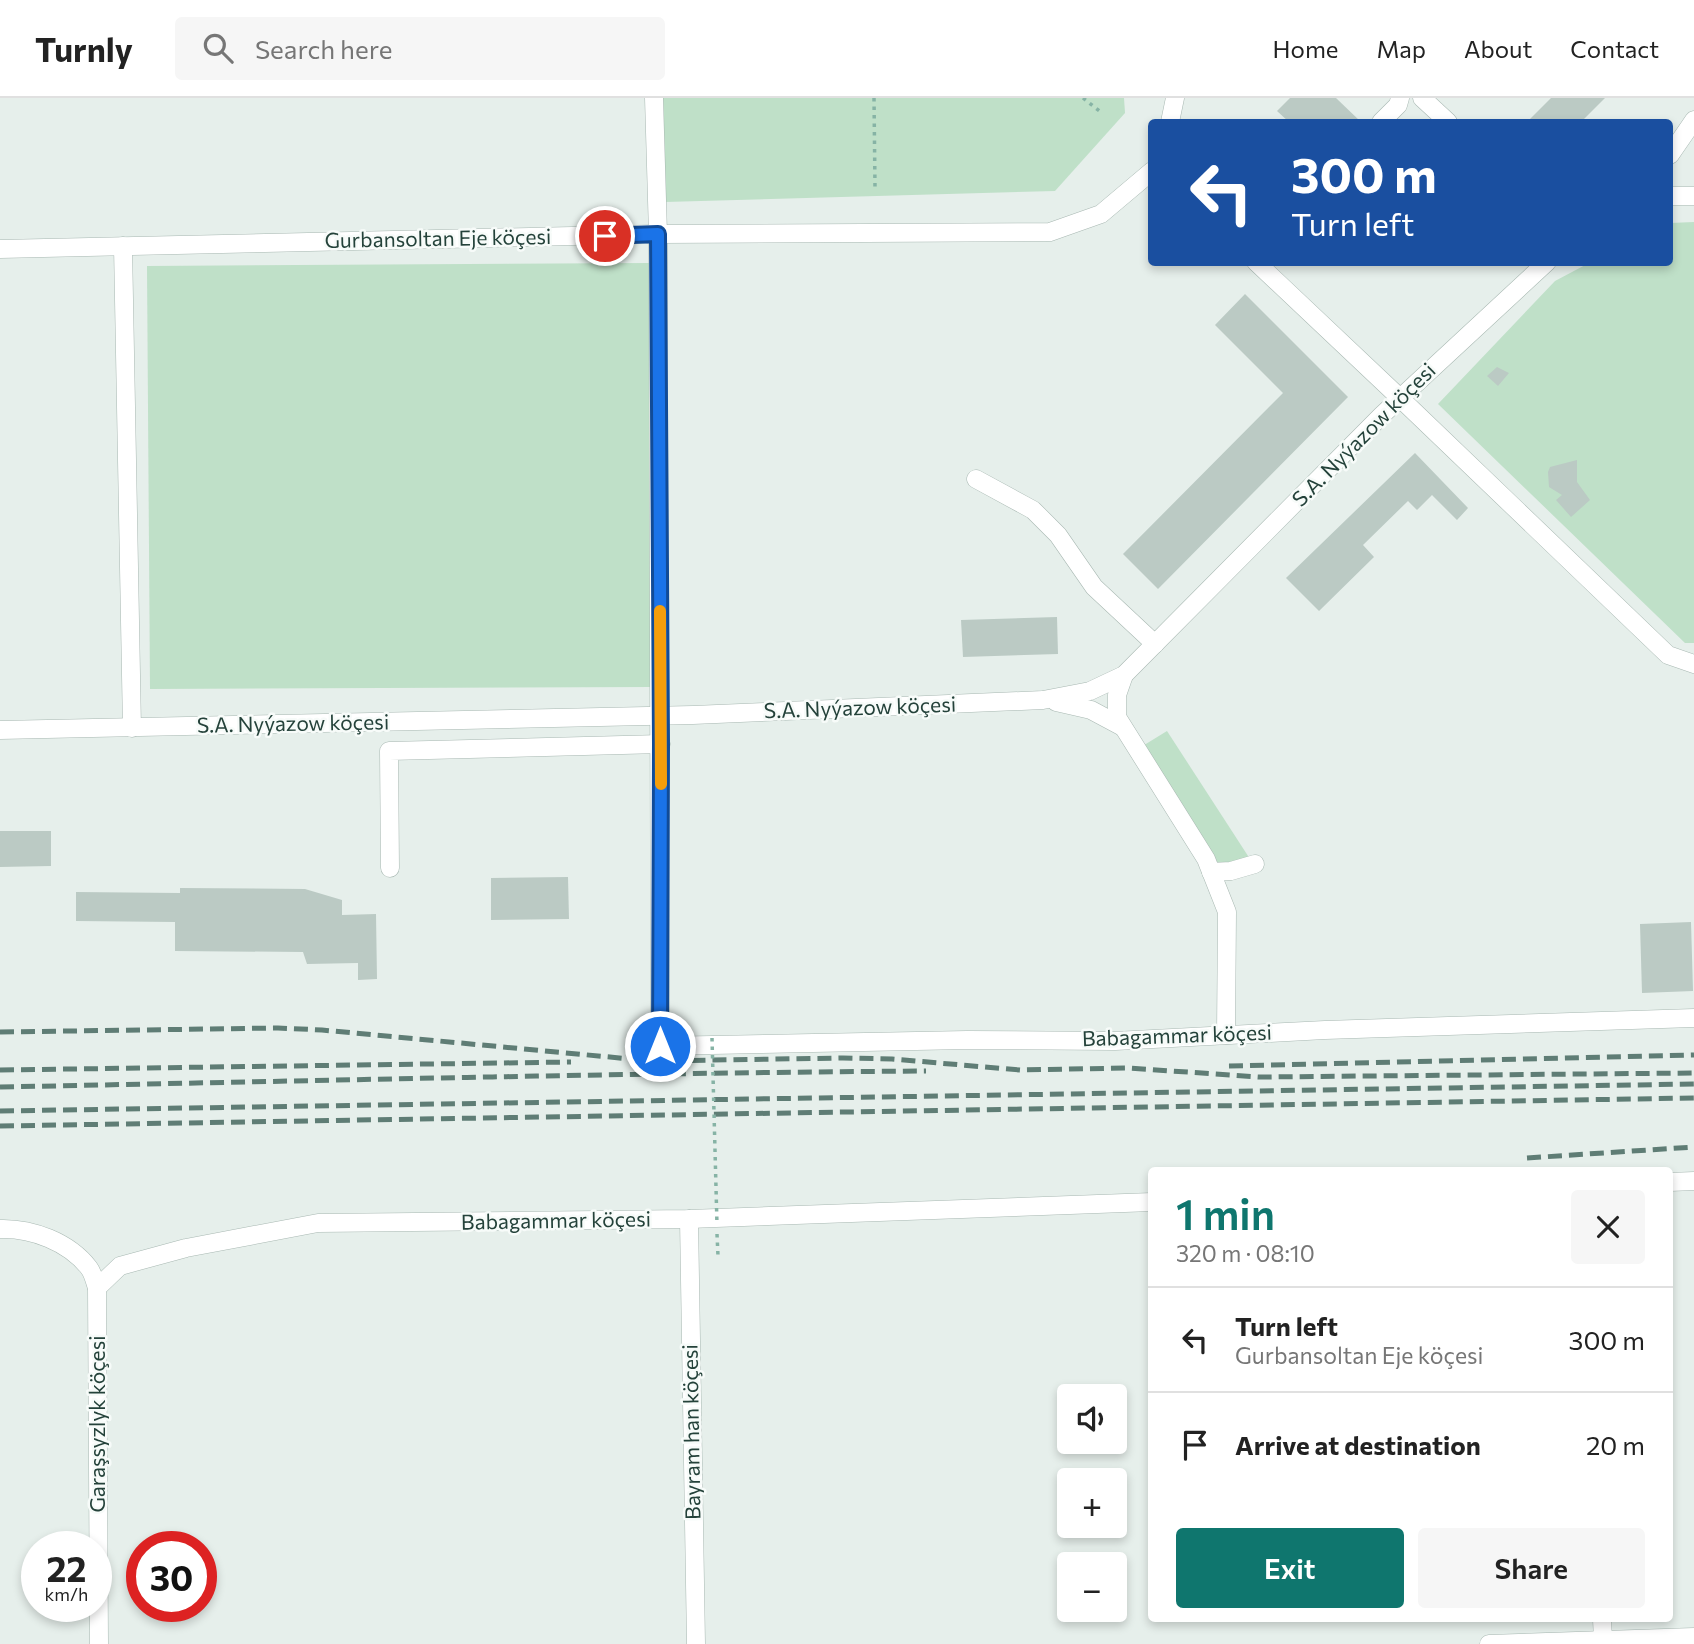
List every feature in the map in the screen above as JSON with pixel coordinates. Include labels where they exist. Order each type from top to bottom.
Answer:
[{"type":"street","points":[[390,868],[389,751],[661,744],[658,234],[654,98]]},
{"type":"street","points":[[1171,119],[1175,98]]},
{"type":"street","points":[[1384,119],[1398,105],[1400,98]]},
{"type":"street","points":[[1422,98],[1445,119]]},
{"type":"street","points":[[1673,151],[1694,120]]},
{"type":"street","name":"Gurbansoltan Eje köçesi","points":[[0,250],[658,234],[1050,232],[1101,214],[1148,174]]},
{"type":"street","points":[[1673,196],[1694,196]]},
{"type":"street","points":[[123,246],[132,728]]},
{"type":"street","points":[[1260,266],[1668,655],[1694,664]]},
{"type":"street","name":"S.A. Nyýazow köçesi","points":[[0,730],[661,715],[1043,700],[1090,691],[1124,675],[1400,398],[1543,266]]},
{"type":"street","points":[[976,479],[1033,510],[1058,536],[1094,587],[1155,644]]},
{"type":"street","points":[[1124,675],[1116,703],[1117,717],[1206,859],[1227,912],[1226,1035]]},
{"type":"street","points":[[1043,700],[1091,710],[1121,726]]},
{"type":"street","name":"Babagammar köçesi","points":[[661,744],[660,1046],[1115,1041],[1338,1029],[1694,1018]]},
{"type":"street","points":[[1211,872],[1231,871],[1255,864]]},
{"type":"street","points":[[1673,1182],[1694,1181]]},
{"type":"street","name":"Babagammar köçesi","points":[[97,1288],[120,1266],[186,1248],[318,1223],[689,1219],[1148,1202]]},
{"type":"street","name":"Bayram han köçesi","points":[[689,1219],[696,1644]]},
{"type":"street","points":[[0,1229],[12,1228],[53,1239],[90,1269],[97,1288]]},
{"type":"street","name":"Garaşsyzlyk köçesi","points":[[97,1288],[99,1644]]},
{"type":"street","points":[[1602,1622],[1603,1640]]},
{"type":"street","points":[[1489,1644],[1694,1637]]},
{"type":"path","points":[[874,98],[875,187]]},
{"type":"path","points":[[1083,98],[1102,113]]},
{"type":"path","points":[[712,1038],[718,1256]]},
{"type":"green space","points":[[663,98],[1124,98],[1125,113],[1055,191],[665,202]]},
{"type":"green space","points":[[1694,222],[1694,643],[1685,643],[1438,404],[1555,281],[1583,266],[1673,266],[1673,223]]},
{"type":"green space","points":[[649,263],[652,687],[150,689],[147,266]]},
{"type":"green space","points":[[1167,731],[1250,859],[1217,865],[1141,747]]},
{"type":"building","points":[[1290,98],[1336,98],[1358,119],[1286,119],[1277,111]]},
{"type":"building","points":[[1551,98],[1605,98],[1584,119],[1530,119]]},
{"type":"building","points":[[1245,294],[1348,397],[1158,589],[1123,554],[1283,393],[1215,325]]},
{"type":"building","points":[[1497,367],[1509,373],[1498,386],[1487,376]]},
{"type":"building","points":[[1415,453],[1468,508],[1457,520],[1432,495],[1417,510],[1408,501],[1363,545],[1374,557],[1319,611],[1286,578]]},
{"type":"building","points":[[1577,460],[1577,482],[1590,500],[1571,517],[1556,500],[1562,495],[1549,487],[1548,472],[1550,467]]},
{"type":"building","points":[[1057,617],[1058,654],[963,657],[961,620]]},
{"type":"building","points":[[0,831],[51,831],[51,866],[0,867]]},
{"type":"building","points":[[568,877],[569,919],[491,920],[491,878]]},
{"type":"building","points":[[180,888],[305,889],[342,900],[342,915],[376,914],[377,979],[358,980],[358,963],[307,964],[303,952],[175,951],[175,922],[76,921],[76,892],[180,893]]},
{"type":"building","points":[[1691,922],[1693,991],[1642,993],[1640,924]]},
{"type":"railway","points":[[0,1032],[278,1028],[652,1061],[892,1059],[1020,1070],[1128,1068],[1259,1077],[1694,1073]]},
{"type":"railway","points":[[1229,1066],[1694,1055]]},
{"type":"railway","points":[[0,1070],[571,1062]]},
{"type":"railway","points":[[0,1087],[926,1071]]},
{"type":"railway","points":[[0,1111],[1694,1084]]},
{"type":"railway","points":[[0,1126],[1694,1098]]},
{"type":"railway","points":[[1527,1158],[1694,1147]]},
{"type":"slow traffic","points":[[660,611],[661,784]]},
{"type":"route","points":[[605,236],[658,234],[660,1046]]}]
